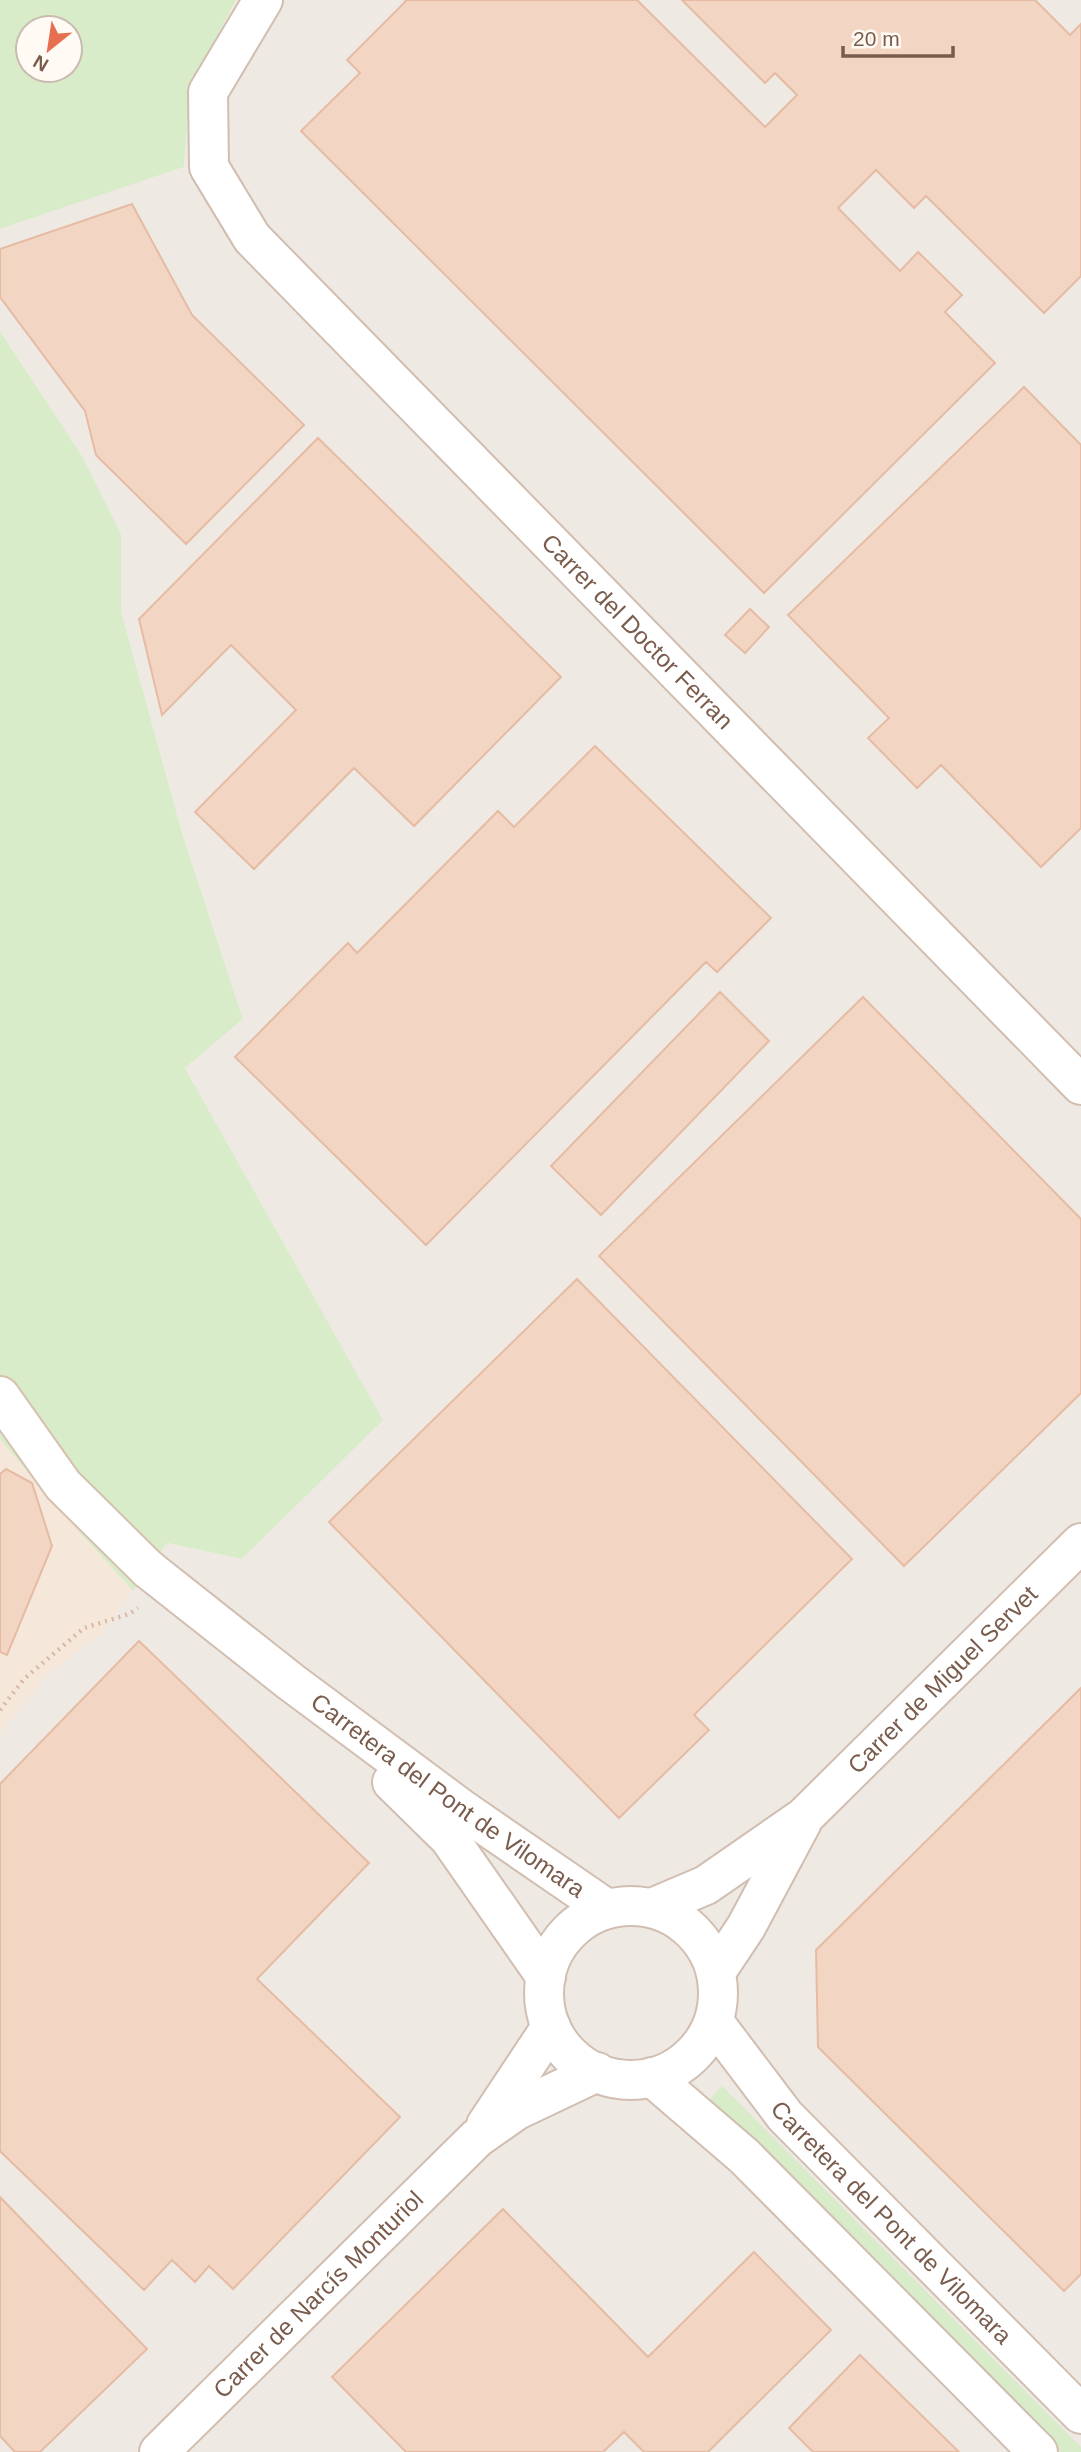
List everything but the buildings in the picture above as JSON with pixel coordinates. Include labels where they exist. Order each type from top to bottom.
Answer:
[{"type":"street","name":"Carrer del Doctor Ferran","points":[[263,0],[208,92],[209,167],[252,239],[1081,1085]]},
{"type":"street","name":"Carretera del Pont de Vilomara","points":[[0,1396],[63,1485],[160,1578],[291,1682],[463,1810],[607,1909]]},
{"type":"street","name":"Carrer de Miguel Servet","points":[[652,1908],[706,1885],[804,1817],[1081,1543]]},
{"type":"street","name":"Carretera del Pont de Vilomara","points":[[291,1682],[449,1838],[546,1976]]},
{"type":"street","name":"Carrer de Miguel Servet","points":[[716,1972],[746,1927],[804,1817]]},
{"type":"street","points":[[625,1906],[652,1908],[677,1918],[705,1947],[716,1972],[719,1997],[714,2022],[700,2047],[673,2070],[652,2077],[624,2079],[597,2073],[570,2054],[551,2027],[544,1997],[550,1961],[567,1934],[592,1915],[625,1906]]},
{"type":"street","name":"Carretera del Pont de Vilomara","points":[[714,2022],[785,2116],[1081,2414]]},
{"type":"street","name":"Carrer de Narcís Monturiol","points":[[477,2138],[551,2027]]},
{"type":"street","name":"Carrer de Narcís Monturiol","points":[[159,2452],[477,2138],[517,2110],[597,2073]]},
{"type":"street","points":[[652,2077],[744,2156],[1038,2452]]},
{"type":"path","points":[[0,1710],[24,1679],[84,1628],[129,1614],[160,1578]]},
{"type":"shaded area","points":[[236,0],[1081,0],[1081,2452],[0,2452],[0,1734],[49,1674],[101,1634],[167,1543],[242,1559],[382,1419],[185,1068],[243,1019],[183,836],[121,611],[121,534],[82,456],[0,331],[0,229],[184,167],[190,88]]},
{"type":"shaded area","points":[[0,1439],[61,1512],[133,1591],[101,1634],[49,1674],[0,1734]]},
{"type":"green space","points":[[0,0],[236,0],[190,88],[184,167],[0,229]]},
{"type":"green space","points":[[0,331],[82,456],[121,534],[121,611],[183,836],[243,1019],[185,1068],[383,1420],[242,1559],[167,1543],[133,1591],[61,1512],[0,1439]]},
{"type":"green space","points":[[722,2086],[1081,2447],[1081,2452],[1060,2452],[709,2100]]}]
